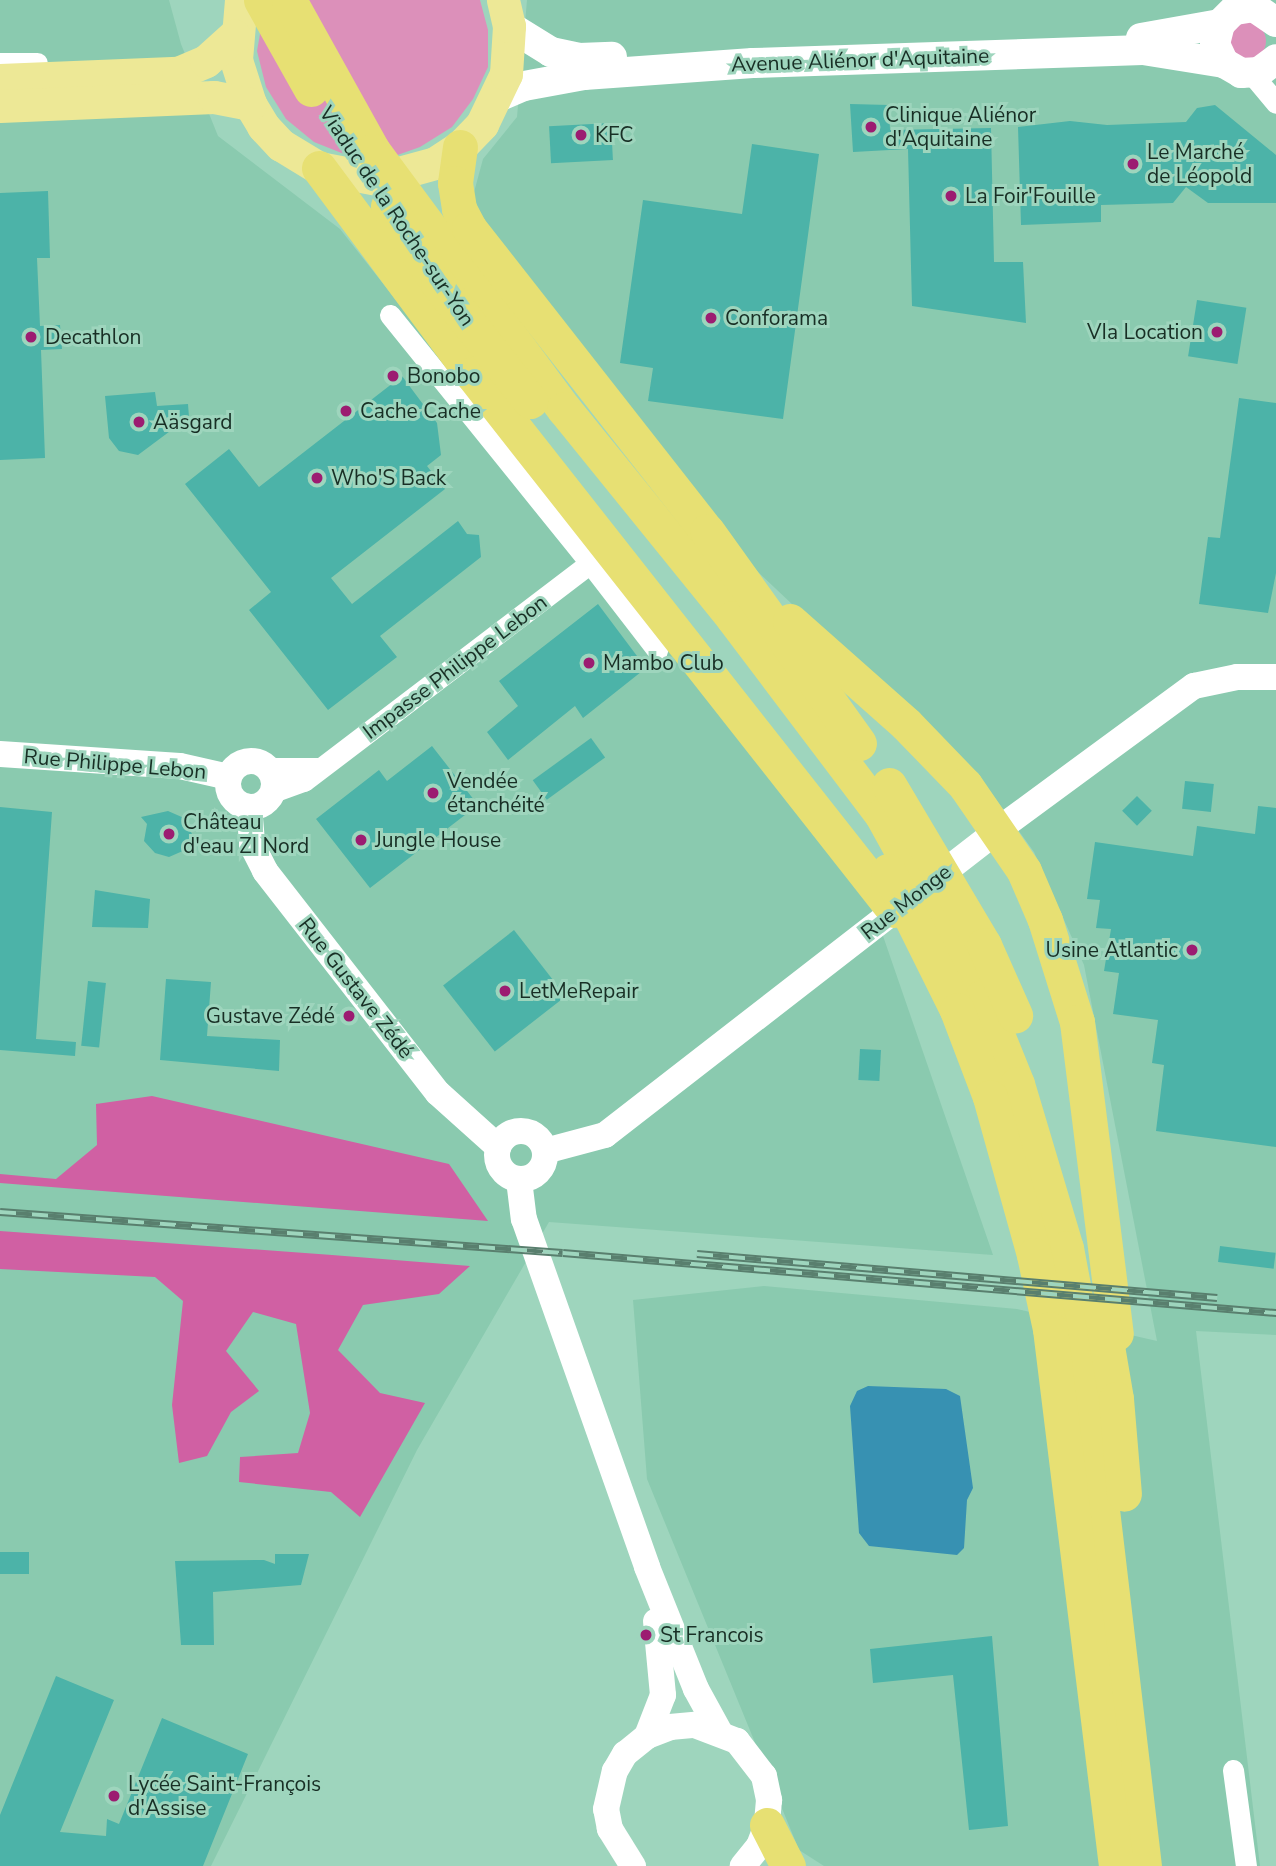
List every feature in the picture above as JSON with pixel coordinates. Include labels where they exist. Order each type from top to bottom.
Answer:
[{"type":"highway","name":"Viaduc de la Roche-sur-Yon","points":[[289,0],[373,151],[556,416]]},
{"type":"highway","name":"Viaduc de la Roche-sur-Yon","points":[[242,8],[304,79],[438,284],[556,416]]},
{"type":"highway","points":[[460,147],[455,183],[459,209],[469,228],[707,531],[907,813],[989,955],[1034,1066],[1071,1178],[1116,1399],[1150,1775],[1098,1844],[1100,1866]]},
{"type":"highway","points":[[319,168],[472,374],[827,821],[878,894],[925,943]]},
{"type":"highway","points":[[556,416],[863,828],[925,943],[990,1097],[1034,1255],[1050,1329],[1123,1814],[1144,1866]]},
{"type":"highway","points":[[556,416],[847,766],[948,932],[992,1022],[1047,1173],[1078,1311],[1123,1814],[1116,1866]]},
{"type":"highway","points":[[707,531],[801,632],[906,724],[965,785],[999,829],[1045,920],[1077,1022],[1117,1351],[1116,1399]]},
{"type":"highway","points":[[767,1825],[788,1866]]},
{"type":"main road","points":[[0,80],[173,74],[206,61],[242,8]]},
{"type":"main road","points":[[242,8],[236,60],[250,104],[281,145],[319,168],[347,177],[407,174],[460,147],[482,124],[498,97],[509,50],[506,13]]},
{"type":"main road","points":[[1248,11],[1216,44],[1260,68]]},
{"type":"main road","name":"Avenue Aliénor d'Aquitaine","points":[[506,13],[551,51],[579,58],[1142,37],[1248,11]]},
{"type":"main road","name":"Avenue Aliénor d'Aquitaine","points":[[498,97],[524,86],[584,75],[753,63],[1143,50],[1260,68]]},
{"type":"main road","points":[[0,106],[214,97],[250,104]]},
{"type":"street","points":[[0,63],[148,63],[173,74]]},
{"type":"street","points":[[1260,68],[1276,103]]},
{"type":"street","points":[[390,315],[657,650]]},
{"type":"street","name":"Impasse Philippe Lebon","points":[[270,780],[304,781],[590,563]]},
{"type":"street","name":"Rue Monge","points":[[545,1151],[605,1135],[999,829],[1194,686],[1237,677],[1276,677]]},
{"type":"street","name":"Rue Philippe Lebon","points":[[0,754],[180,766],[229,777]]},
{"type":"street","points":[[249,761],[270,780],[261,805],[249,807],[230,794],[229,777],[236,766],[249,761]]},
{"type":"street","name":"Rue Gustave Zédé","points":[[249,807],[252,845],[265,872],[438,1093],[498,1147]]},
{"type":"street","points":[[523,1131],[538,1137],[545,1151],[539,1172],[519,1180],[501,1169],[498,1147],[508,1135],[523,1131]]},
{"type":"street","points":[[519,1180],[524,1219],[647,1567],[696,1689],[719,1731]]},
{"type":"street","points":[[647,1567],[662,1651],[663,1695],[647,1736]]},
{"type":"street","points":[[622,1860],[610,1829],[608,1789],[625,1754],[647,1736],[670,1727],[695,1725],[719,1731],[751,1755],[764,1776],[769,1800],[767,1825],[759,1846],[743,1866]]},
{"type":"street","points":[[1233,1770],[1246,1866]]},
{"type":"shaded area","points":[[0,0],[169,0],[181,44],[218,136],[340,229],[872,904],[993,1255],[549,1222],[417,1450],[211,1866],[0,1866]]},
{"type":"shaded area","points":[[266,0],[480,0],[488,30],[488,67],[473,99],[452,127],[420,147],[389,158],[349,156],[314,142],[286,119],[266,87],[257,51]]},
{"type":"shaded area","points":[[527,0],[1276,0],[1276,1335],[1196,1331],[1260,1866],[824,1866],[799,1850],[647,1479],[633,1300],[764,1286],[1017,1309],[1157,1341],[1084,965],[1034,852],[990,791],[758,572],[490,234],[473,196],[483,159],[517,117]]},
{"type":"shaded area","points":[[1247,22],[1260,28],[1266,41],[1260,54],[1247,60],[1234,54],[1228,41],[1234,28]]},
{"type":"shaded area","points":[[152,1096],[449,1164],[488,1221],[0,1183],[0,1174],[56,1179],[97,1145],[96,1104]]},
{"type":"shaded area","points":[[0,1231],[470,1266],[439,1294],[363,1305],[338,1350],[380,1393],[425,1403],[360,1517],[331,1492],[239,1482],[240,1457],[298,1453],[310,1413],[296,1324],[253,1312],[226,1351],[259,1391],[231,1412],[207,1456],[179,1463],[172,1405],[183,1301],[155,1277],[0,1269]]},
{"type":"water","points":[[868,1386],[946,1389],[960,1396],[973,1488],[967,1500],[964,1548],[957,1555],[869,1546],[859,1533],[850,1406],[857,1391]]},
{"type":"building","name":"La Foir'Fouille","points":[[850,104],[889,105],[890,130],[991,128],[994,262],[1023,262],[1026,323],[912,306],[908,149],[853,152]]},
{"type":"building","points":[[1215,105],[1276,155],[1276,203],[1208,203],[1186,187],[1173,203],[1101,205],[1101,222],[1021,225],[1018,127],[1070,121],[1107,125],[1186,122],[1197,108]]},
{"type":"building","name":"KFC","points":[[611,123],[613,160],[551,163],[549,126]]},
{"type":"building","name":"Conforama","points":[[752,144],[819,154],[783,419],[648,401],[653,368],[620,363],[643,200],[742,214]]},
{"type":"building","name":"Decathlon","points":[[48,191],[50,258],[37,258],[40,326],[60,325],[62,349],[41,350],[45,458],[0,460],[0,193]]},
{"type":"building","name":"VIa Location","points":[[1197,300],[1246,308],[1237,364],[1188,356]]},
{"type":"building","points":[[402,376],[437,423],[441,455],[427,466],[445,489],[331,578],[352,604],[458,521],[467,534],[479,535],[481,557],[380,636],[397,657],[328,710],[249,610],[271,592],[185,484],[229,449],[259,487]]},
{"type":"building","points":[[155,392],[157,406],[188,404],[189,417],[138,455],[119,451],[109,438],[105,396]]},
{"type":"building","points":[[1239,398],[1276,403],[1276,573],[1268,613],[1199,604],[1208,537],[1220,538]]},
{"type":"building","points":[[598,604],[646,668],[583,718],[575,706],[508,760],[487,732],[518,706],[499,681]]},
{"type":"building","points":[[591,738],[605,757],[547,800],[533,780]]},
{"type":"building","points":[[432,746],[478,805],[370,888],[316,819],[379,770],[387,781]]},
{"type":"building","points":[[1185,781],[1214,784],[1211,812],[1182,809]]},
{"type":"building","points":[[1137,796],[1152,811],[1137,826],[1122,811]]},
{"type":"building","name":"Usine Atlantic","points":[[1258,806],[1276,808],[1276,1147],[1156,1131],[1164,1065],[1152,1063],[1158,1020],[1113,1014],[1119,973],[1104,971],[1111,929],[1096,928],[1100,900],[1087,899],[1095,842],[1193,856],[1197,826],[1255,834]]},
{"type":"building","points":[[0,807],[52,812],[36,1039],[76,1042],[75,1056],[0,1050]]},
{"type":"building","name":"Château d'eau ZI Nord","points":[[168,811],[184,818],[192,834],[185,850],[169,857],[155,853],[144,841],[147,824],[141,817]]},
{"type":"building","points":[[95,890],[150,899],[148,928],[92,927]]},
{"type":"building","name":"LetMeRepair","points":[[514,930],[566,996],[495,1052],[443,985]]},
{"type":"building","points":[[166,979],[211,982],[207,1036],[280,1040],[279,1071],[160,1060]]},
{"type":"building","points":[[88,981],[106,983],[99,1048],[81,1046]]},
{"type":"building","points":[[860,1049],[881,1050],[879,1081],[858,1080]]},
{"type":"building","points":[[1220,1246],[1276,1253],[1274,1269],[1218,1262]]},
{"type":"building","points":[[0,1552],[29,1552],[29,1574],[0,1574]]},
{"type":"building","points":[[275,1554],[309,1554],[301,1585],[213,1592],[214,1645],[181,1645],[175,1561],[264,1560],[275,1564]]},
{"type":"building","points":[[992,1636],[1008,1826],[969,1830],[953,1675],[873,1683],[870,1649]]},
{"type":"building","points":[[56,1676],[114,1700],[60,1832],[106,1836],[107,1819],[119,1824],[162,1718],[248,1754],[203,1866],[0,1866],[0,1815]]},
{"type":"railway","points":[[0,1212],[563,1253],[1276,1313]]},
{"type":"railway","points":[[697,1254],[1217,1298]]},
{"type":"place","name":"Clinique Aliénor d'Aquitaine","points":[[871,127]]},
{"type":"place","name":"KFC","points":[[581,135]]},
{"type":"place","name":"Le Marché de Léopold","points":[[1133,164]]},
{"type":"place","name":"La Foir'Fouille","points":[[951,196]]},
{"type":"place","name":"Conforama","points":[[711,318]]},
{"type":"place","name":"VIa Location","points":[[1217,332]]},
{"type":"place","name":"Decathlon","points":[[31,337]]},
{"type":"place","name":"Bonobo","points":[[393,376]]},
{"type":"place","name":"Cache Cache","points":[[346,411]]},
{"type":"place","name":"Aäsgard","points":[[139,422]]},
{"type":"place","name":"Who'S Back","points":[[317,478]]},
{"type":"place","name":"Mambo Club","points":[[589,663]]},
{"type":"place","name":"Vendée étanchéité","points":[[433,793]]},
{"type":"place","name":"Château d'eau ZI Nord","points":[[169,834]]},
{"type":"place","name":"Jungle House","points":[[361,840]]},
{"type":"place","name":"Usine Atlantic","points":[[1192,950]]},
{"type":"place","name":"LetMeRepair","points":[[505,991]]},
{"type":"place","name":"Gustave Zédé","points":[[349,1016]]},
{"type":"place","name":"St Francois","points":[[646,1635]]},
{"type":"place","name":"Lycée Saint-François d'Assise","points":[[114,1796]]}]
